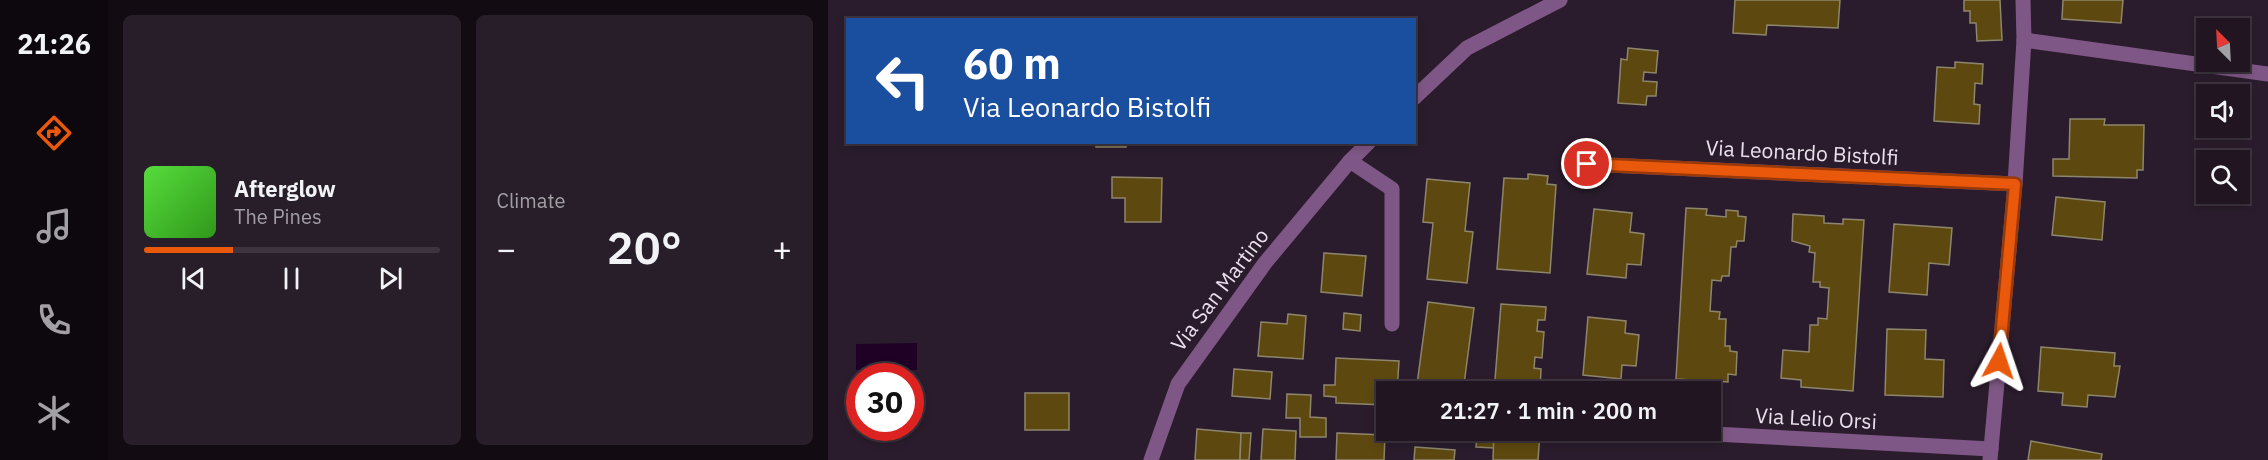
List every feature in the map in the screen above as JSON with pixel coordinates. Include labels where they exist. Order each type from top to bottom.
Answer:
[{"type":"street","points":[[1416,96],[1467,48],[1560,0]]},
{"type":"street","points":[[1991,455],[2015,184],[2024,40],[2023,0]]},
{"type":"street","points":[[2024,40],[2268,74]]},
{"type":"street","name":"Via San Martino","points":[[1151,460],[1178,384],[1265,263],[1350,161],[1367,144]]},
{"type":"street","points":[[1350,161],[1392,189],[1392,324]]},
{"type":"street","name":"Via Leonardo Bistolfi","points":[[1587,164],[2015,184]]},
{"type":"street","name":"Via Lelio Orsi","points":[[1721,436],[1991,455]]},
{"type":"shaded area","points":[[917,343],[917,363],[856,363],[856,344]]},
{"type":"building","points":[[1735,0],[1840,0],[1838,28],[1767,25],[1766,35],[1733,33]]},
{"type":"building","points":[[1964,0],[2000,0],[2002,40],[1977,41],[1976,23],[1970,23],[1970,11],[1964,11]]},
{"type":"building","points":[[2063,0],[2123,0],[2121,23],[2062,19]]},
{"type":"building","points":[[1628,48],[1658,51],[1656,73],[1644,72],[1643,81],[1657,82],[1656,96],[1647,96],[1646,105],[1618,103],[1621,59],[1627,60]]},
{"type":"building","points":[[1955,62],[1983,64],[1982,84],[1975,83],[1974,104],[1980,105],[1979,124],[1934,121],[1937,67],[1955,68]]},
{"type":"building","points":[[2070,119],[2105,119],[2104,125],[2144,125],[2143,170],[2137,170],[2137,178],[2053,176],[2053,159],[2069,159]]},
{"type":"building","points":[[1096,144],[1126,144],[1126,147],[1096,147]]},
{"type":"building","points":[[1528,174],[1548,176],[1547,184],[1556,185],[1550,273],[1497,269],[1504,178],[1528,179]]},
{"type":"building","points":[[1112,177],[1162,178],[1161,222],[1125,222],[1125,198],[1112,198]]},
{"type":"building","points":[[1427,179],[1470,183],[1465,231],[1473,232],[1467,283],[1427,279],[1433,223],[1423,222]]},
{"type":"building","points":[[2056,197],[2105,202],[2102,240],[2052,235]]},
{"type":"building","points":[[1686,208],[1707,209],[1706,215],[1726,217],[1726,210],[1738,211],[1738,216],[1746,217],[1744,241],[1737,241],[1736,247],[1731,247],[1729,276],[1722,276],[1721,281],[1712,280],[1710,311],[1720,312],[1719,319],[1726,319],[1725,346],[1730,346],[1730,351],[1737,352],[1736,375],[1728,374],[1728,382],[1676,379]]},
{"type":"building","points":[[1594,209],[1632,213],[1630,232],[1644,234],[1641,265],[1627,264],[1626,278],[1587,274]]},
{"type":"building","points":[[1793,214],[1824,216],[1824,223],[1843,224],[1843,219],[1864,220],[1853,391],[1801,387],[1801,380],[1781,378],[1783,350],[1809,352],[1810,325],[1818,325],[1818,318],[1827,319],[1829,288],[1820,287],[1820,282],[1813,282],[1815,253],[1809,252],[1810,246],[1792,241]]},
{"type":"building","points":[[1894,224],[1952,228],[1949,265],[1929,263],[1927,295],[1889,292]]},
{"type":"building","points":[[1324,253],[1366,256],[1362,296],[1321,292]]},
{"type":"building","points":[[1428,302],[1474,308],[1464,381],[1417,381]]},
{"type":"building","points":[[1501,304],[1546,307],[1545,320],[1538,320],[1537,331],[1544,332],[1542,358],[1535,357],[1534,368],[1541,369],[1540,381],[1495,381]]},
{"type":"building","points":[[1344,313],[1361,315],[1360,331],[1343,329]]},
{"type":"building","points":[[1288,314],[1306,316],[1303,359],[1258,356],[1261,322],[1287,324]]},
{"type":"building","points":[[1588,317],[1626,321],[1625,333],[1639,335],[1636,366],[1622,365],[1621,379],[1583,375]]},
{"type":"building","points":[[1887,329],[1926,330],[1925,359],[1944,360],[1943,397],[1885,395]]},
{"type":"building","points":[[2041,347],[2115,353],[2114,366],[2120,366],[2115,397],[2088,395],[2087,407],[2062,405],[2063,393],[2038,391]]},
{"type":"building","points":[[1336,358],[1399,361],[1398,381],[1376,381],[1376,405],[1336,403],[1336,397],[1324,396],[1324,385],[1335,385]]},
{"type":"building","points":[[1234,369],[1272,372],[1270,399],[1232,396]]},
{"type":"building","points":[[1025,393],[1069,393],[1069,430],[1025,430]]},
{"type":"building","points":[[1287,394],[1311,395],[1310,417],[1326,418],[1326,437],[1300,437],[1300,418],[1286,418]]},
{"type":"building","points":[[1197,429],[1241,433],[1240,460],[1195,460]]},
{"type":"building","points":[[1263,429],[1296,431],[1295,460],[1261,460]]},
{"type":"building","points":[[1241,433],[1251,433],[1249,460],[1240,460]]},
{"type":"building","points":[[1337,433],[1376,435],[1376,441],[1385,441],[1384,460],[1336,460]]},
{"type":"building","points":[[1476,441],[1494,441],[1494,448],[1476,447]]},
{"type":"building","points":[[1494,441],[1539,441],[1538,460],[1493,460]]},
{"type":"building","points":[[2031,441],[2102,454],[2101,460],[2028,460]]},
{"type":"building","points":[[1415,447],[1455,450],[1454,460],[1414,460]]},
{"type":"route","points":[[1587,164],[2015,184],[1999,361]]}]
